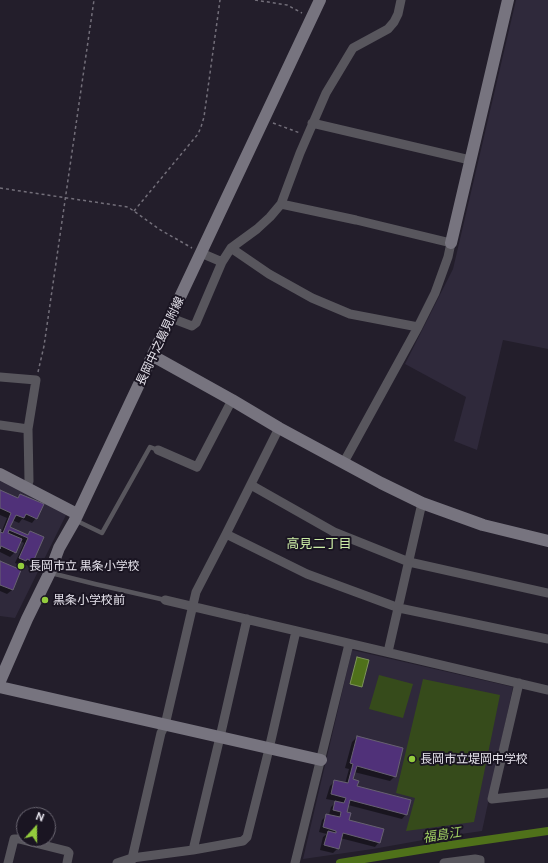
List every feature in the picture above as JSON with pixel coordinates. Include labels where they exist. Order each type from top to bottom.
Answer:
[{"type":"street","name":"長岡中之島見附線","points":[[0,681],[60,548],[153,356],[320,0]]},
{"type":"street","points":[[171,318],[192,326],[196,323],[222,262],[231,248],[257,229],[281,204],[312,123],[326,93],[353,48],[388,29],[398,14],[401,0]]},
{"type":"street","points":[[344,462],[418,327],[442,276],[448,257],[508,0]]},
{"type":"street","points":[[312,123],[470,160]]},
{"type":"street","points":[[281,204],[451,243]]},
{"type":"street","points":[[231,248],[269,274],[312,298],[350,314],[418,327]]},
{"type":"street","points":[[201,253],[222,262]]},
{"type":"street","points":[[153,356],[279,428],[381,483],[422,503],[483,525],[548,541]]},
{"type":"street","points":[[0,377],[36,380],[28,429],[29,481],[27,487]]},
{"type":"street","points":[[158,450],[198,467],[232,400]]},
{"type":"street","points":[[0,425],[28,429]]},
{"type":"street","points":[[132,860],[161,733],[165,724],[196,592],[279,428]]},
{"type":"street","points":[[0,474],[27,487],[76,517]]},
{"type":"street","points":[[251,485],[334,532],[409,562],[548,593]]},
{"type":"street","points":[[388,652],[422,503]]},
{"type":"street","points":[[226,534],[308,574],[399,608],[548,639]]},
{"type":"street","points":[[165,600],[548,690]]},
{"type":"street","points":[[193,850],[247,619]]},
{"type":"street","points":[[116,863],[243,841],[247,837],[296,631]]},
{"type":"street","points":[[296,862],[349,644]]},
{"type":"street","points":[[519,683],[492,799],[548,793]]},
{"type":"street","points":[[0,687],[321,760]]},
{"type":"street","points":[[8,863],[14,840],[19,839],[67,851],[69,853],[67,863]]},
{"type":"street","points":[[444,863],[475,859],[480,860],[480,863]]},
{"type":"lane","points":[[76,517],[102,533],[150,447],[158,450]]},
{"type":"lane","points":[[50,572],[165,600]]},
{"type":"path","points":[[36,380],[44,346],[94,0]]},
{"type":"path","points":[[134,211],[198,134],[201,127],[204,117],[220,0]]},
{"type":"path","points":[[255,0],[287,5],[311,18]]},
{"type":"path","points":[[264,119],[307,136]]},
{"type":"path","points":[[0,188],[128,207],[159,229],[201,253]]},
{"type":"shaded area","points":[[516,0],[548,0],[548,349],[503,340],[477,450],[454,441],[466,397],[405,364],[453,269]]},
{"type":"shaded area","name":"長岡市立 黒条小学校","points":[[0,477],[65,511],[66,515],[15,618],[0,616]]},
{"type":"shaded area","name":"長岡市立堤岡中学校","points":[[352,650],[513,687],[482,831],[303,859]]},
{"type":"shaded area","points":[[357,657],[369,660],[362,687],[350,684]]},
{"type":"shaded area","points":[[379,675],[413,684],[403,718],[369,709]]},
{"type":"shaded area","points":[[423,679],[500,695],[474,822],[406,831],[415,798],[396,793]]},
{"type":"building","points":[[0,490],[18,498],[20,494],[44,504],[37,519],[26,514],[24,518],[16,515],[10,527],[28,535],[30,531],[44,537],[33,562],[27,559],[26,561],[19,558],[28,538],[9,530],[8,533],[22,539],[16,553],[1,546],[0,549],[0,532],[3,533],[11,513],[0,508]]},
{"type":"building","points":[[0,561],[21,570],[13,590],[0,585]]},
{"type":"building","points":[[357,736],[403,748],[396,777],[357,766],[353,779],[359,781],[357,786],[411,800],[407,815],[350,800],[347,812],[351,813],[349,820],[384,829],[380,843],[343,833],[339,849],[324,845],[328,831],[336,833],[336,831],[323,827],[326,814],[340,817],[341,812],[333,810],[335,801],[344,803],[346,798],[331,794],[334,780],[348,783],[353,764],[350,763]]},
{"type":"waterway","name":"福島江","points":[[340,863],[548,831]]},
{"type":"place","name":"長岡市立 黒条小学校","points":[[21,566]]},
{"type":"place","name":"黒条小学校前","points":[[45,600]]},
{"type":"place","name":"長岡市立堤岡中学校","points":[[412,759]]},
{"type":"district","name":"高見二丁目","points":[[319,544]]}]
